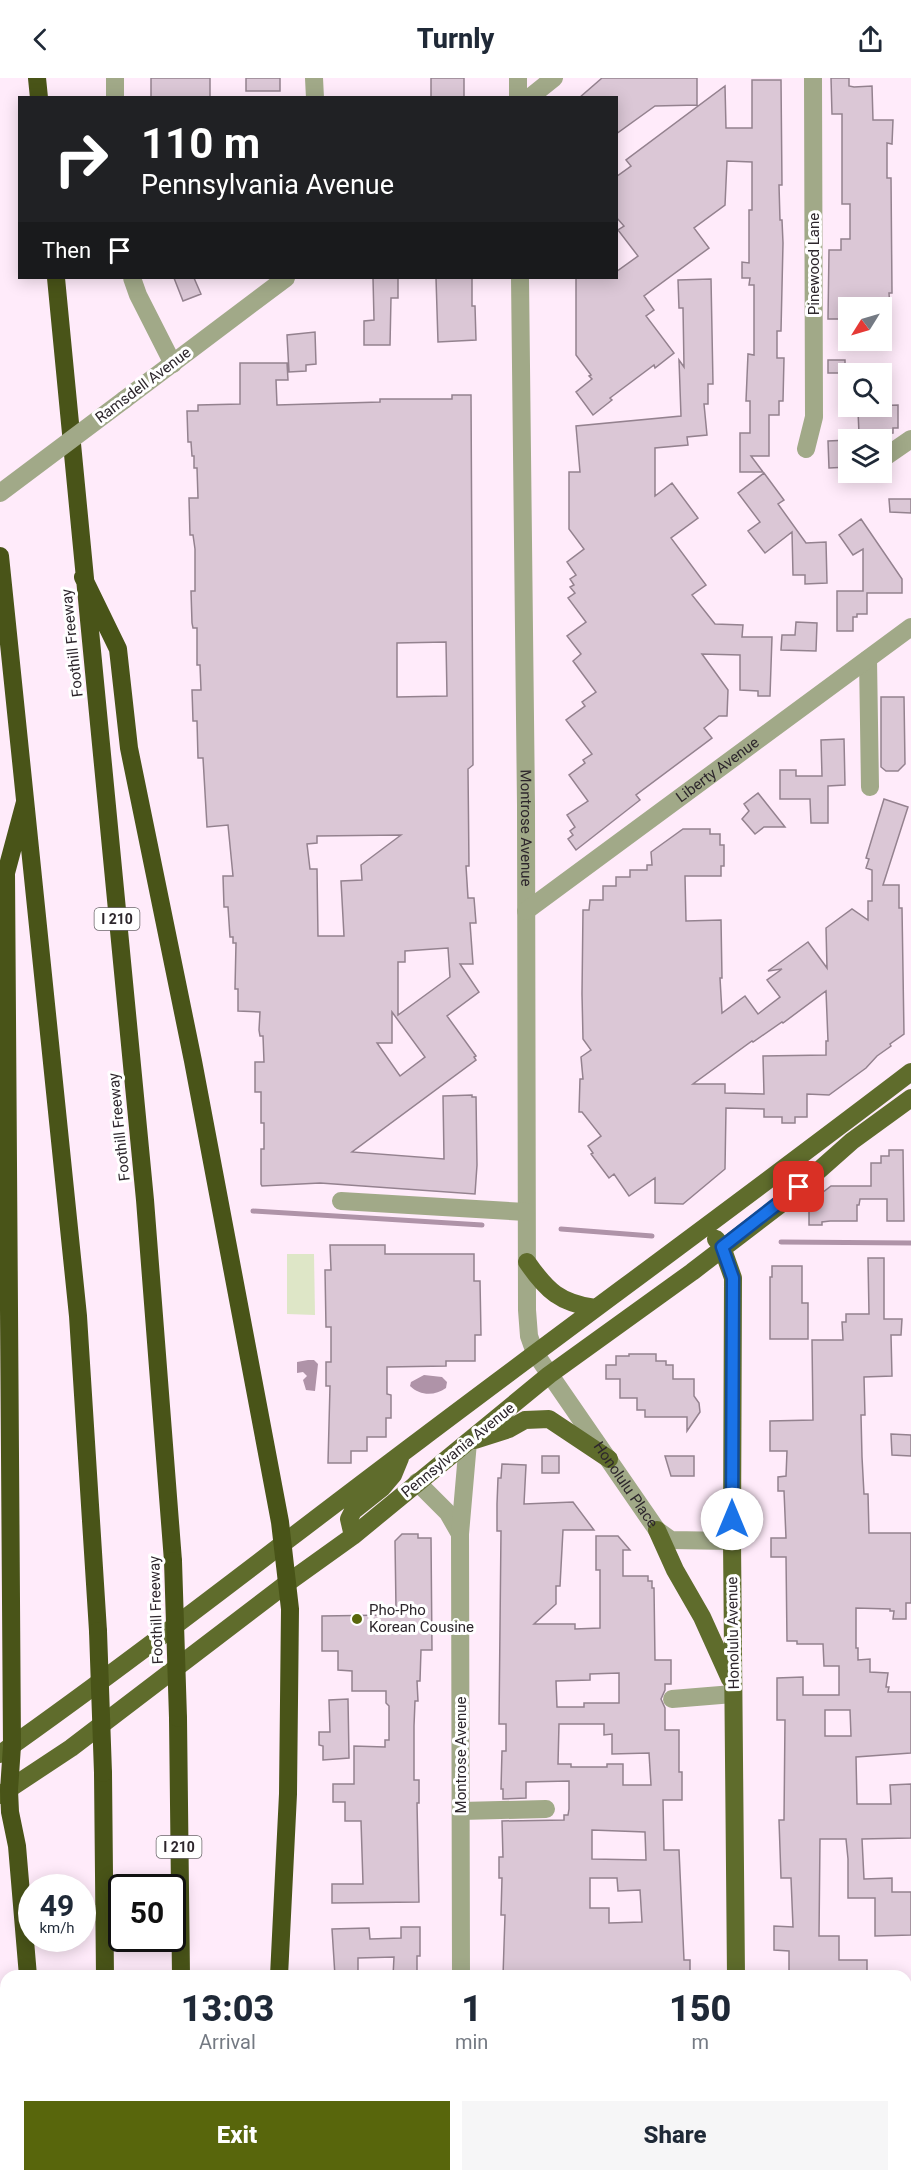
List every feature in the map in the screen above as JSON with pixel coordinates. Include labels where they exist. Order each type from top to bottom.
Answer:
[{"type":"highway","points":[[37,78],[39,96]]},
{"type":"highway","name":"Foothill Freeway","points":[[56,279],[83,577],[145,1200],[173,1561],[178,1718],[180,1970]]},
{"type":"highway","points":[[0,556],[78,1316],[98,1631],[103,1773],[105,1970]]},
{"type":"highway","points":[[83,577],[118,649],[129,748],[195,1073],[283,1545],[290,1609],[288,1794],[279,1970]]},
{"type":"highway","points":[[26,802],[6,873],[8,1379],[5,1792],[17,1846],[27,1970]]},
{"type":"main road","name":"Pennsylvania Avenue","points":[[6,1750],[283,1545],[402,1453],[911,1072]]},
{"type":"main road","name":"Pennsylvania Avenue","points":[[5,1792],[71,1748],[286,1584],[353,1536],[549,1375],[692,1272],[782,1203],[852,1141],[911,1098]]},
{"type":"main road","name":"Honolulu Avenue","points":[[706,1226],[722,1247],[733,1278],[732,1541],[736,1970]]},
{"type":"main road","points":[[527,1262],[537,1278],[566,1302],[595,1308]]},
{"type":"main road","points":[[468,1442],[509,1429],[525,1420],[549,1419],[609,1459]]},
{"type":"main road","points":[[353,1536],[349,1519],[353,1511],[382,1488],[393,1475],[402,1453]]},
{"type":"main road","points":[[657,1530],[675,1570],[702,1617],[733,1690]]},
{"type":"street","points":[[115,78],[116,96]]},
{"type":"street","points":[[314,78],[315,96]]},
{"type":"street","points":[[518,78],[518,96]]},
{"type":"street","points":[[532,96],[554,78]]},
{"type":"street","name":"Pinewood Lane","points":[[806,448],[814,417],[813,78]]},
{"type":"street","points":[[132,279],[138,295],[173,364]]},
{"type":"street","name":"Ramsdell Avenue","points":[[0,493],[285,279]]},
{"type":"street","name":"Montrose Avenue","points":[[520,279],[527,1323],[535,1353],[549,1375]]},
{"type":"street","points":[[892,452],[911,439]]},
{"type":"street","name":"Liberty Avenue","points":[[526,911],[911,627]]},
{"type":"street","points":[[868,659],[870,787]]},
{"type":"street","points":[[341,1201],[526,1212]]},
{"type":"street","name":"Honolulu Place","points":[[549,1375],[657,1530],[671,1540],[732,1541]]},
{"type":"street","name":"Montrose Avenue","points":[[461,1970],[460,1534],[468,1442]]},
{"type":"street","points":[[417,1482],[448,1513],[460,1534]]},
{"type":"street","points":[[672,1699],[733,1690]]},
{"type":"street","points":[[461,1811],[546,1809]]},
{"type":"green space","points":[[287,1254],[314,1254],[315,1315],[287,1314]]},
{"type":"shaded area","points":[[314,1360],[318,1364],[315,1391],[306,1390],[303,1380],[307,1376],[303,1372],[297,1373],[297,1362]]},
{"type":"shaded area","points":[[424,1375],[442,1377],[447,1382],[446,1388],[428,1394],[418,1392],[410,1386],[411,1382]]},
{"type":"building","points":[[151,78],[210,78],[210,96],[151,96]]},
{"type":"building","points":[[246,78],[280,78],[280,91],[246,91]]},
{"type":"building","points":[[431,78],[464,78],[464,96],[431,96]]},
{"type":"building","points":[[602,78],[697,78],[697,105],[655,106],[618,133],[618,96],[581,96]]},
{"type":"building","points":[[831,78],[849,78],[849,86],[872,86],[873,120],[893,120],[892,144],[887,143],[887,178],[891,178],[892,293],[889,293],[889,297],[838,297],[838,319],[828,319],[829,250],[841,250],[841,239],[850,239],[850,204],[842,204],[842,114],[832,114]]},
{"type":"building","points":[[752,80],[781,80],[782,185],[779,185],[783,243],[781,331],[777,331],[777,358],[784,358],[783,401],[779,401],[779,415],[769,415],[769,456],[751,456],[763,472],[740,472],[740,433],[750,433],[750,401],[746,401],[748,354],[754,355],[754,285],[749,285],[750,278],[742,278],[742,262],[749,263],[752,162],[727,161],[725,205],[694,228],[709,248],[644,296],[654,310],[646,316],[674,353],[610,398],[612,400],[593,415],[576,392],[592,379],[576,355],[576,279],[618,279],[618,271],[638,256],[618,230],[624,226],[618,219],[618,176],[631,166],[626,160],[725,86],[726,128],[752,128]]},
{"type":"building","points":[[174,279],[194,279],[201,294],[183,301]]},
{"type":"building","points":[[373,279],[398,279],[398,298],[391,298],[390,345],[364,345],[364,321],[374,320]]},
{"type":"building","points":[[436,279],[472,279],[476,340],[438,342]]},
{"type":"building","points":[[711,279],[713,384],[708,384],[708,404],[704,404],[707,435],[687,437],[688,445],[655,448],[655,496],[672,483],[698,518],[671,538],[706,585],[692,595],[715,624],[743,625],[742,637],[772,637],[770,696],[758,696],[758,691],[740,690],[740,655],[702,654],[728,690],[727,716],[719,716],[704,728],[712,738],[636,795],[640,800],[576,850],[568,839],[573,835],[570,831],[575,827],[567,815],[588,801],[569,775],[585,763],[583,760],[592,754],[566,720],[585,706],[582,702],[596,692],[573,661],[581,654],[567,636],[586,622],[568,598],[575,593],[570,587],[574,585],[570,579],[576,575],[567,562],[584,549],[569,529],[569,472],[580,472],[576,426],[681,416],[679,360],[684,367],[683,308],[679,308],[678,280]]},
{"type":"building","points":[[315,332],[316,364],[306,365],[306,371],[289,372],[287,335]]},
{"type":"building","points":[[828,360],[845,360],[845,363],[838,363],[838,373],[828,373]]},
{"type":"building","points":[[240,363],[287,363],[288,380],[276,380],[277,405],[380,402],[380,399],[452,399],[452,395],[471,395],[473,765],[468,769],[469,866],[466,866],[468,898],[474,898],[476,923],[470,923],[473,964],[460,964],[479,992],[447,1016],[476,1056],[474,1057],[476,1060],[352,1152],[444,1159],[443,1096],[472,1095],[476,1097],[475,1194],[320,1183],[262,1186],[261,1184],[264,1123],[261,1123],[261,1092],[255,1092],[255,1062],[264,1062],[263,1036],[260,1036],[259,1030],[260,1012],[238,1011],[238,989],[235,989],[236,943],[233,943],[233,937],[230,937],[228,907],[224,907],[223,876],[233,876],[228,825],[207,827],[203,758],[198,758],[197,721],[193,721],[192,690],[201,690],[200,665],[197,665],[197,628],[193,628],[192,623],[191,591],[195,591],[195,549],[193,535],[190,535],[189,498],[198,498],[197,468],[194,468],[191,442],[188,442],[187,411],[198,411],[198,405],[240,404]],"holes":[[[446,642],[447,696],[397,697],[397,643]],[[401,835],[361,865],[362,880],[341,881],[344,936],[318,936],[317,869],[310,869],[307,844],[317,843],[317,836]],[[448,948],[450,977],[398,1015],[398,962],[405,962],[405,951]],[[392,1012],[425,1057],[400,1076],[377,1043],[392,1043]]]},
{"type":"building","points":[[892,405],[898,405],[898,428],[893,428],[893,433],[892,429],[859,429],[858,417],[892,417]]},
{"type":"building","points":[[828,441],[838,441],[838,468],[829,468]]},
{"type":"building","points":[[764,473],[784,500],[778,504],[806,543],[826,542],[827,583],[805,584],[805,575],[793,575],[792,532],[765,553],[748,531],[760,522],[738,493]]},
{"type":"building","points":[[889,499],[911,499],[911,513],[890,512]]},
{"type":"building","points":[[861,519],[902,579],[902,593],[867,593],[867,614],[857,614],[857,617],[853,617],[853,631],[837,631],[837,591],[863,591],[863,549],[853,555],[839,535]]},
{"type":"building","points":[[796,622],[817,623],[816,651],[781,650],[782,635],[795,635]]},
{"type":"building","points":[[881,697],[904,697],[905,764],[898,771],[886,771],[881,767]]},
{"type":"building","points":[[844,739],[845,785],[828,786],[828,823],[811,823],[810,799],[780,799],[780,770],[796,770],[796,776],[822,776],[821,740]]},
{"type":"building","points":[[758,793],[785,827],[764,827],[755,834],[742,819],[749,811],[744,804]]},
{"type":"building","points":[[884,799],[908,807],[883,885],[899,885],[899,908],[902,908],[904,1034],[890,1044],[891,1046],[866,1068],[829,1095],[807,1094],[807,1117],[795,1117],[795,1123],[782,1123],[782,1117],[764,1117],[764,1109],[726,1108],[725,1169],[683,1204],[655,1203],[655,1178],[629,1196],[614,1174],[609,1178],[591,1154],[593,1153],[588,1146],[601,1136],[582,1112],[579,1112],[580,1079],[583,1079],[581,1057],[591,1050],[583,1039],[582,994],[583,910],[589,910],[590,900],[603,900],[603,886],[616,886],[616,877],[630,877],[630,870],[647,870],[647,865],[652,865],[651,852],[683,829],[710,829],[710,834],[720,834],[720,845],[724,845],[724,866],[721,866],[721,876],[685,876],[686,921],[721,920],[722,1013],[745,996],[758,1014],[780,997],[767,980],[782,969],[768,971],[808,942],[827,968],[826,928],[852,909],[868,920],[868,901],[872,901],[872,870],[866,868],[869,859],[866,858]],"holes":[[[826,991],[828,1041],[826,1041],[826,1055],[763,1056],[764,1094],[725,1093],[725,1084],[693,1084]]]},
{"type":"building","points":[[889,1150],[903,1150],[904,1221],[887,1221],[887,1199],[860,1199],[857,1205],[857,1221],[830,1221],[822,1222],[822,1225],[809,1225],[809,1203],[831,1186],[871,1186],[871,1163],[881,1163],[881,1156],[889,1156]]},
{"type":"building","points":[[330,1245],[385,1245],[385,1254],[474,1254],[474,1281],[480,1281],[481,1335],[475,1335],[475,1361],[446,1361],[446,1366],[387,1367],[387,1394],[391,1395],[391,1418],[386,1418],[386,1437],[367,1437],[367,1451],[351,1451],[351,1463],[328,1463],[330,1386],[326,1386],[326,1362],[331,1362],[331,1327],[326,1327],[325,1270],[331,1270]]},
{"type":"building","points":[[868,1258],[884,1258],[884,1319],[902,1319],[901,1335],[891,1335],[892,1376],[864,1377],[865,1415],[861,1415],[864,1494],[868,1494],[869,1533],[911,1533],[911,1603],[906,1603],[906,1619],[893,1619],[894,1611],[890,1609],[856,1608],[856,1648],[858,1648],[858,1660],[870,1659],[870,1672],[888,1673],[886,1687],[889,1687],[888,1692],[911,1692],[911,1753],[856,1757],[857,1804],[891,1804],[890,1785],[911,1784],[911,1838],[862,1839],[864,1879],[892,1878],[892,1892],[911,1892],[911,1935],[875,1936],[875,1898],[848,1898],[846,1839],[820,1839],[819,1936],[839,1936],[839,1960],[867,1960],[867,1970],[789,1970],[789,1951],[774,1950],[774,1926],[793,1927],[791,1878],[781,1878],[779,1820],[784,1820],[785,1720],[777,1720],[777,1678],[803,1677],[803,1695],[839,1695],[839,1666],[824,1666],[823,1644],[797,1644],[797,1641],[787,1641],[786,1557],[771,1557],[771,1538],[786,1538],[784,1491],[778,1491],[778,1477],[786,1476],[787,1451],[770,1451],[770,1421],[813,1420],[812,1340],[843,1340],[842,1322],[846,1322],[846,1314],[869,1314]],"holes":[[[825,1710],[850,1710],[851,1736],[825,1736]]]},
{"type":"building","points":[[772,1266],[802,1266],[802,1303],[808,1303],[808,1339],[770,1339]]},
{"type":"building","points":[[629,1354],[656,1354],[656,1361],[666,1361],[666,1365],[673,1365],[673,1379],[694,1379],[694,1396],[699,1403],[700,1412],[687,1431],[687,1417],[645,1417],[645,1410],[637,1410],[637,1398],[620,1398],[620,1379],[606,1379],[606,1365],[616,1365],[616,1356],[629,1356]]},
{"type":"building","points":[[891,1434],[911,1435],[911,1456],[892,1455]]},
{"type":"building","points":[[542,1456],[559,1456],[559,1473],[542,1473]]},
{"type":"building","points":[[665,1456],[694,1456],[694,1476],[671,1476]]},
{"type":"building","points":[[502,1464],[526,1465],[524,1504],[573,1502],[594,1530],[563,1530],[560,1586],[556,1586],[556,1604],[534,1624],[575,1624],[575,1629],[600,1628],[600,1570],[596,1570],[596,1536],[618,1536],[630,1550],[623,1550],[623,1576],[648,1576],[648,1581],[652,1581],[655,1660],[671,1660],[671,1684],[665,1684],[661,1699],[665,1708],[665,1730],[679,1730],[679,1772],[682,1772],[682,1800],[663,1800],[664,1850],[679,1850],[684,1960],[690,1960],[690,1970],[503,1970],[505,1915],[501,1915],[502,1878],[499,1878],[499,1857],[503,1857],[502,1821],[564,1820],[564,1815],[568,1815],[569,1809],[569,1781],[526,1782],[526,1798],[503,1799],[502,1751],[506,1751],[506,1724],[499,1724],[501,1531],[497,1531],[498,1478],[501,1478]],"holes":[[[619,1673],[619,1703],[584,1703],[584,1707],[557,1707],[556,1681],[590,1680],[590,1674]],[[559,1724],[604,1724],[604,1735],[612,1734],[612,1754],[649,1753],[651,1785],[623,1785],[623,1764],[607,1764],[607,1767],[571,1767],[571,1764],[558,1764]],[[592,1830],[645,1832],[646,1860],[592,1859]],[[590,1878],[617,1878],[618,1891],[640,1890],[642,1922],[609,1923],[609,1908],[590,1908]]]},
{"type":"building","points":[[402,1534],[418,1534],[418,1538],[431,1538],[432,1650],[421,1650],[420,1681],[417,1681],[418,1701],[415,1701],[414,1726],[414,1780],[419,1780],[419,1803],[417,1803],[419,1902],[332,1903],[332,1884],[363,1884],[361,1821],[345,1821],[345,1802],[333,1802],[333,1784],[354,1784],[354,1746],[385,1747],[385,1740],[389,1740],[389,1706],[386,1703],[386,1691],[352,1691],[352,1671],[338,1670],[338,1651],[322,1651],[322,1616],[388,1615],[396,1608],[395,1541]]},
{"type":"building","points":[[348,1699],[349,1758],[323,1760],[323,1746],[319,1745],[319,1732],[330,1732],[329,1700]]},
{"type":"building","points":[[401,1927],[420,1927],[420,1956],[417,1956],[417,1970],[393,1970],[394,1957],[358,1958],[358,1970],[335,1970],[332,1929],[369,1928],[370,1939],[401,1938]]},
{"type":"waterway","points":[[253,1211],[482,1225]]},
{"type":"waterway","points":[[561,1229],[652,1236]]},
{"type":"waterway","points":[[781,1242],[911,1243]]},
{"type":"place","name":"Pho-Pho Korean Cousine","points":[[357,1619]]},
{"type":"route","points":[[732,1519],[733,1278],[722,1247],[782,1203],[799,1187]]}]
